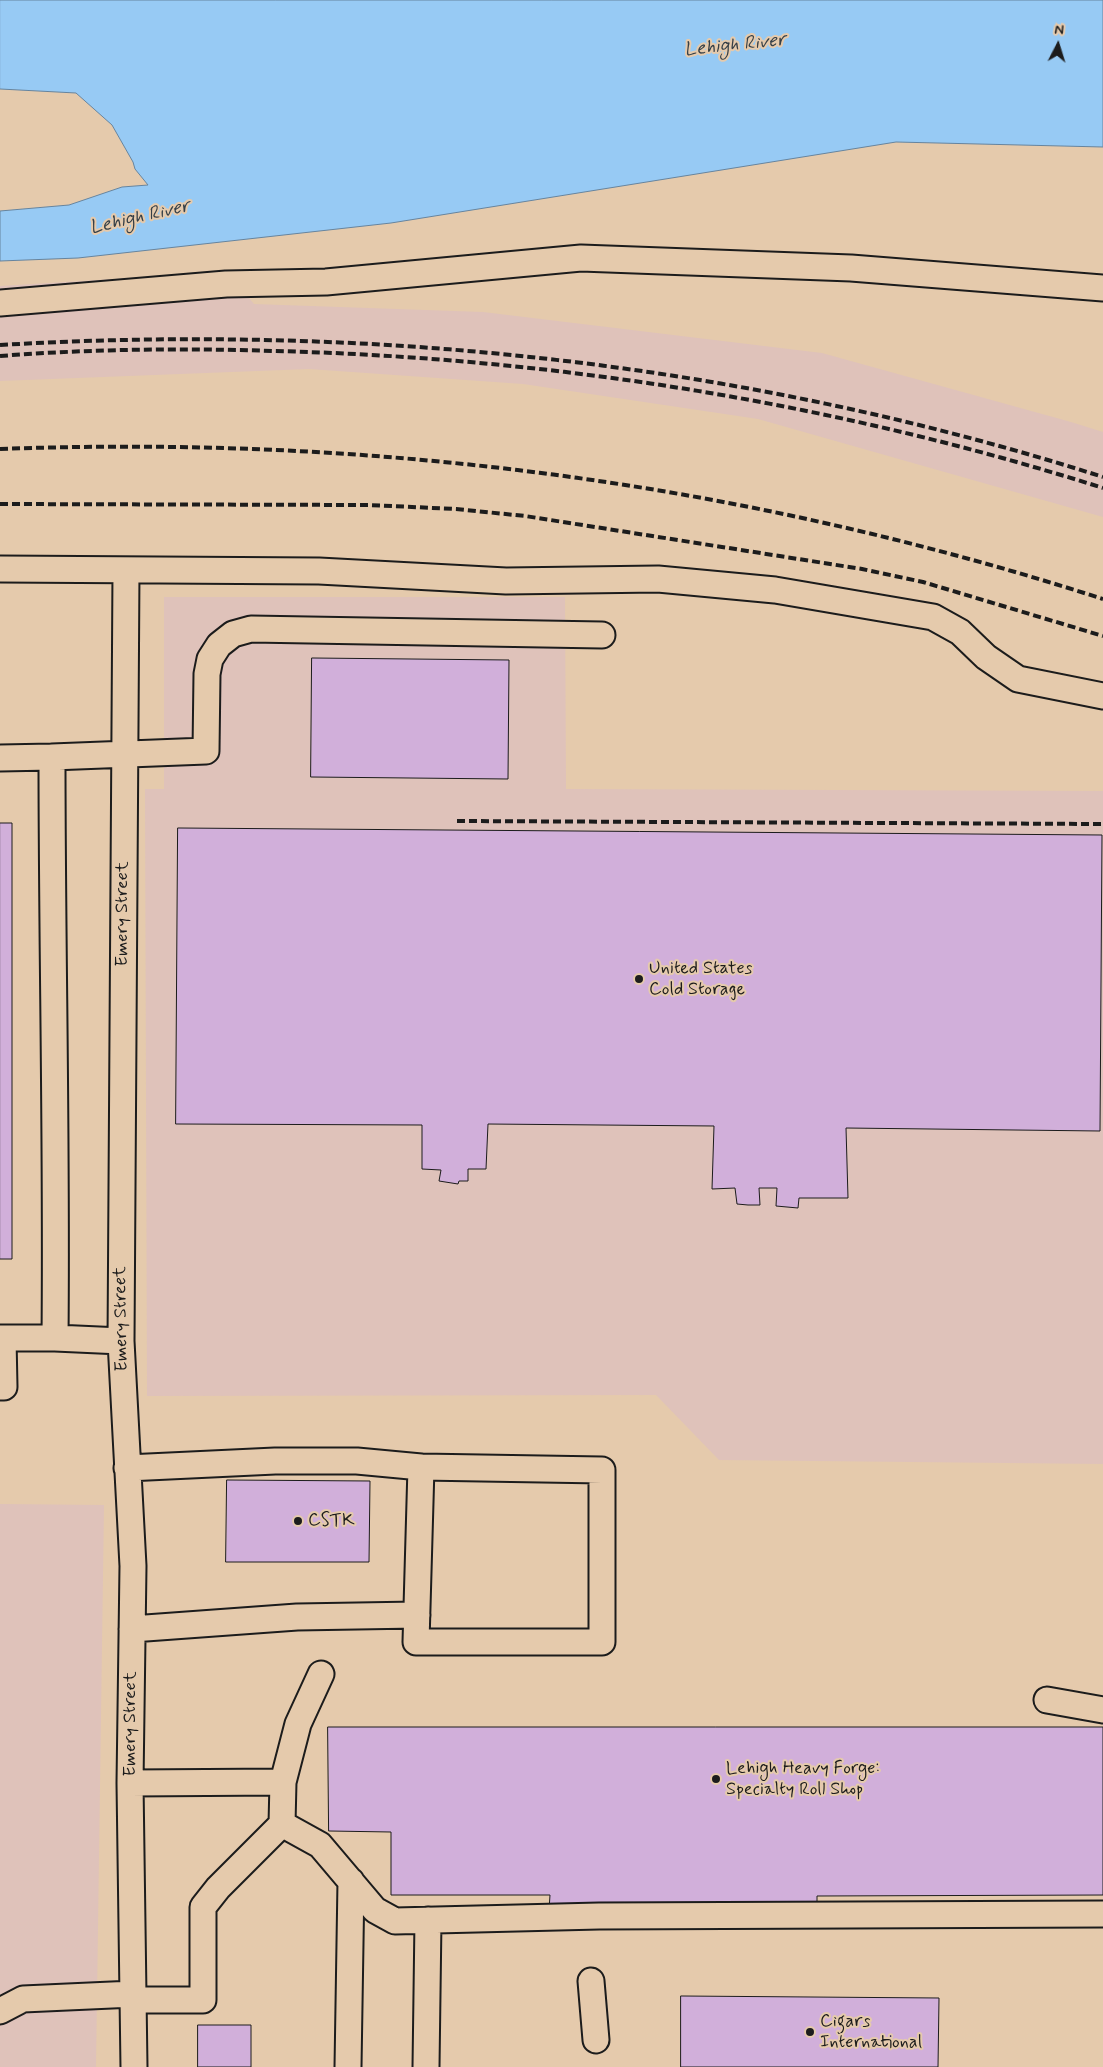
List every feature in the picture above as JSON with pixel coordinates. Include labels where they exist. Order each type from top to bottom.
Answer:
[{"type":"street","points":[[0,303],[226,284],[326,282],[581,258],[851,268],[1103,288]]},
{"type":"street","points":[[0,569],[319,571],[506,581],[658,579],[775,590],[933,616],[960,632],[986,657],[1018,679],[1103,696]]},
{"type":"street","name":"Emery Street","points":[[126,571],[123,755],[121,1341],[133,1566],[130,1783],[134,2067]]},
{"type":"street","points":[[0,758],[206,751],[206,674],[210,660],[219,645],[233,634],[250,629],[602,635]]},
{"type":"street","points":[[52,757],[52,950],[56,1209],[55,1338]]},
{"type":"street","points":[[0,1387],[4,1387],[2,1338],[121,1341]]},
{"type":"street","points":[[127,1468],[275,1461],[357,1461],[421,1467],[602,1470],[602,1642],[416,1642],[421,1467]]},
{"type":"street","points":[[132,1629],[297,1617],[417,1615]]},
{"type":"street","points":[[0,2011],[23,1999],[134,1996],[202,2000],[203,1907],[218,1888],[282,1824],[283,1782],[298,1724],[321,1674]]},
{"type":"street","points":[[1047,1700],[1103,1710]]},
{"type":"street","points":[[130,1783],[283,1782]]},
{"type":"street","points":[[282,1824],[320,1845],[376,1910],[395,1921],[608,1916],[1103,1914]]},
{"type":"street","points":[[348,2067],[351,1881]]},
{"type":"street","points":[[426,2067],[428,1920]]},
{"type":"street","points":[[591,1981],[596,2040]]},
{"type":"shaded area","points":[[228,272],[254,304],[483,312],[822,353],[1071,422],[1103,432],[1103,517],[758,419],[523,384],[309,369],[0,381],[0,286]]},
{"type":"shaded area","points":[[164,597],[565,597],[566,789],[1103,791],[1103,1464],[719,1460],[656,1395],[147,1396],[145,789],[164,789]]},
{"type":"shaded area","points":[[0,1504],[104,1505],[96,2067],[0,2067]]},
{"type":"water","name":"Lehigh River","points":[[0,0],[1103,0],[1103,147],[896,142],[391,223],[78,258],[0,261],[0,211],[69,205],[122,187],[148,185],[135,169],[112,125],[76,93],[0,89]]},
{"type":"building","points":[[312,658],[509,660],[508,779],[311,777]]},
{"type":"building","points":[[0,823],[12,823],[12,1259],[0,1259]]},
{"type":"building","name":"United States Cold Storage","points":[[178,828],[1102,835],[1100,1131],[846,1128],[848,1198],[799,1198],[798,1208],[776,1206],[777,1188],[759,1188],[760,1205],[737,1204],[735,1188],[712,1189],[714,1126],[488,1124],[486,1169],[468,1169],[468,1181],[459,1181],[458,1184],[439,1181],[441,1170],[422,1169],[422,1125],[176,1124]]},
{"type":"building","name":"CSTK","points":[[227,1480],[370,1481],[369,1562],[226,1562]]},
{"type":"building","name":"Lehigh Heavy Forge: Specialty Roll Shop","points":[[328,1727],[1103,1727],[1103,1895],[817,1896],[817,1909],[549,1910],[550,1895],[391,1895],[391,1832],[329,1831]]},
{"type":"building","name":"Cigars International","points":[[681,1996],[939,1998],[938,2067],[681,2067]]},
{"type":"building","points":[[198,2025],[251,2025],[251,2067],[198,2067]]},
{"type":"railway","points":[[0,345],[140,340],[279,340],[419,347],[558,360],[696,379],[833,405],[969,438],[1103,477]]},
{"type":"railway","points":[[0,356],[138,350],[275,351],[380,355],[485,363],[590,375],[694,390],[798,409],[1002,458],[1103,488]]},
{"type":"railway","points":[[0,449],[141,447],[281,450],[420,460],[558,475],[696,497],[832,525],[968,559],[1103,599]]},
{"type":"railway","points":[[0,504],[369,505],[456,509],[525,516],[862,569],[923,582],[1103,636]]},
{"type":"railway","points":[[457,821],[1103,824]]},
{"type":"place","name":"United States Cold Storage","points":[[639,979]]},
{"type":"place","name":"CSTK","points":[[298,1521]]},
{"type":"place","name":"Lehigh Heavy Forge: Specialty Roll Shop","points":[[716,1779]]},
{"type":"place","name":"Cigars International","points":[[810,2032]]}]
